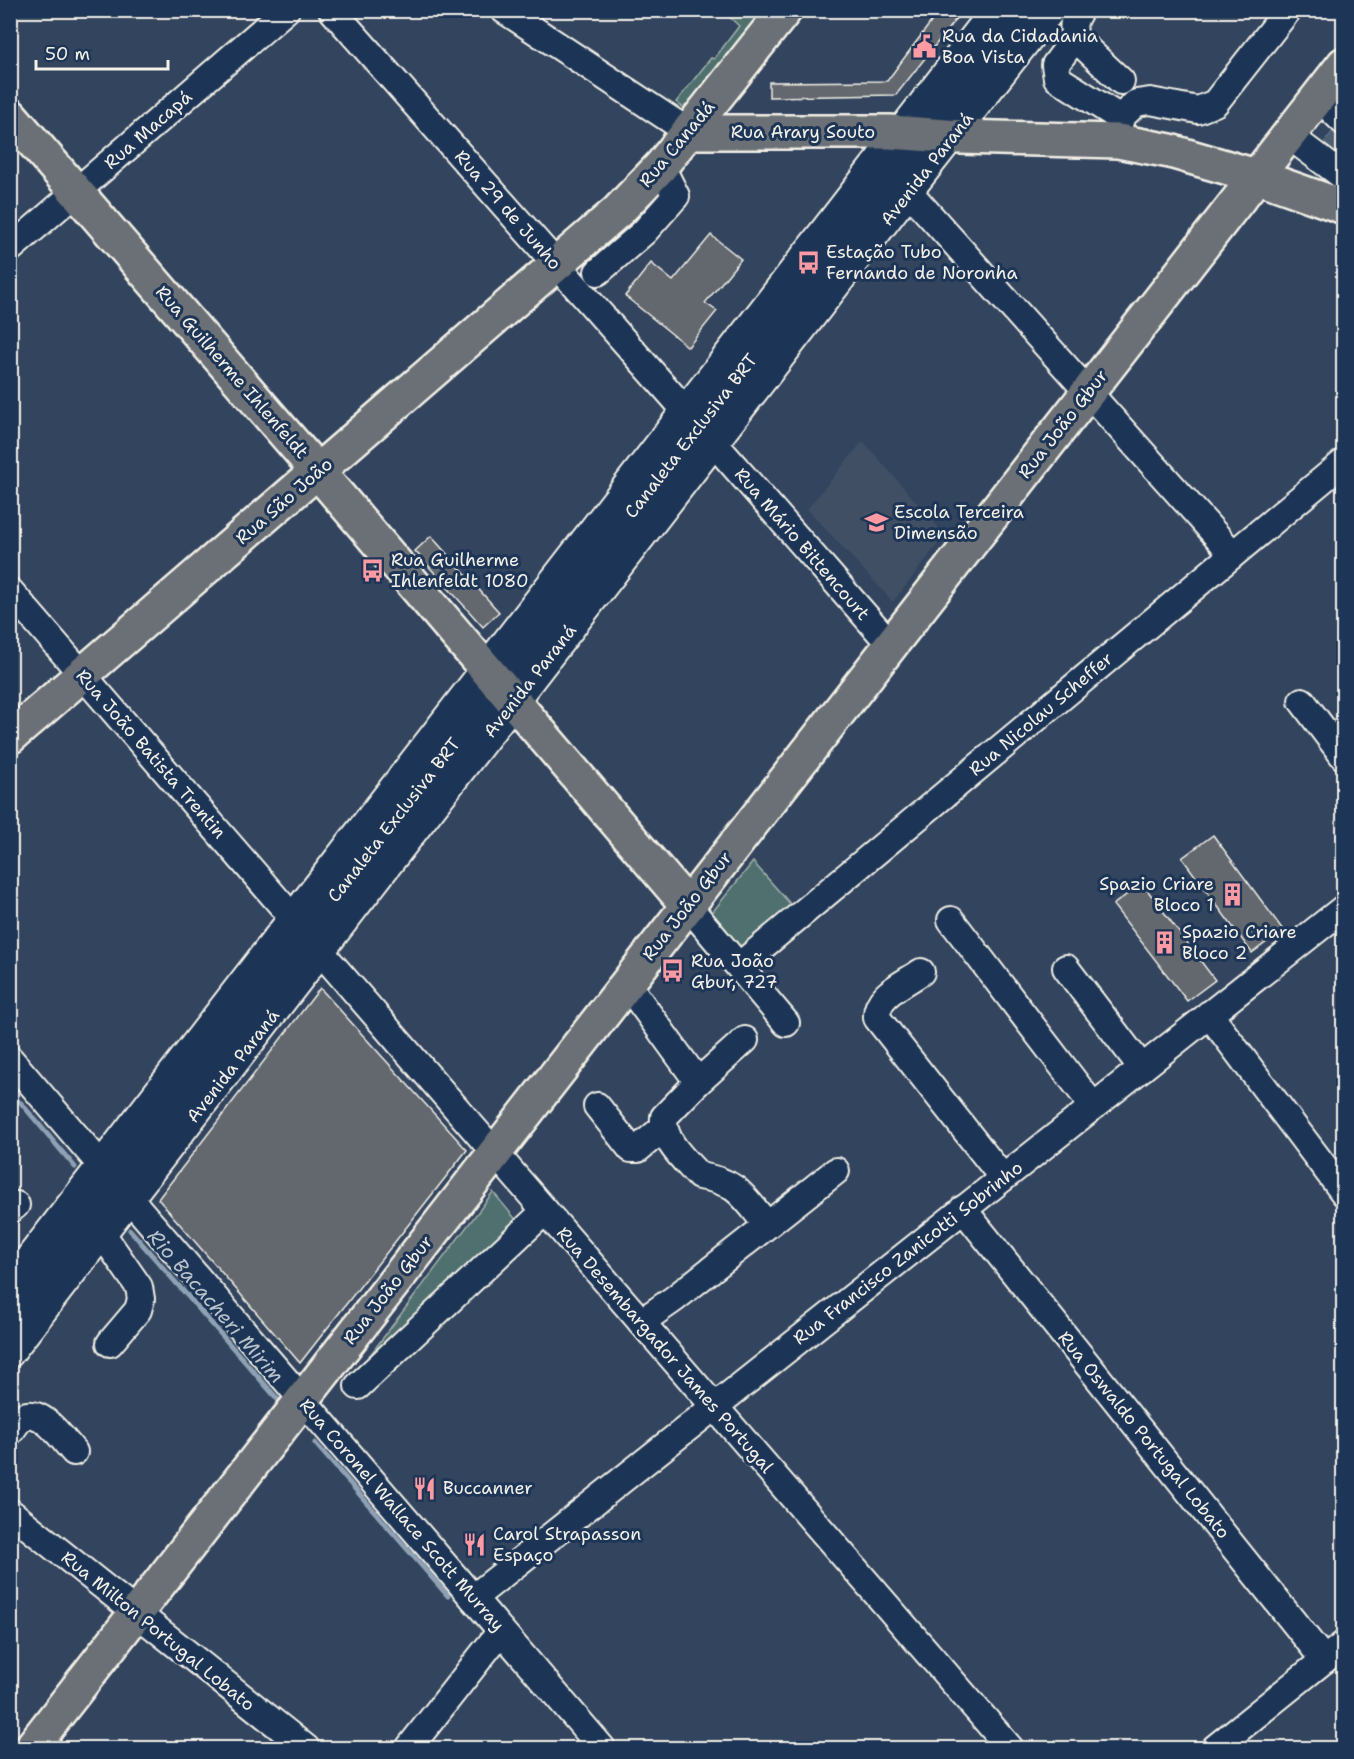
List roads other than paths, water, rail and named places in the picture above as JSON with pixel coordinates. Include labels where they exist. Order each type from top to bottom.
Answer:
[{"type":"main road","name":"Rua Canadá","points":[[557,266],[606,222],[661,166],[785,10]]},
{"type":"main road","name":"Rua João Gbur","points":[[31,1749],[1344,64]]},
{"type":"main road","name":"Rua Guilherme Ihlenfeldt","points":[[10,115],[499,685]]},
{"type":"main road","name":"Rua Arary Souto","points":[[689,132],[925,134],[1119,130],[1170,151],[1256,177],[1333,179]]},
{"type":"main road","name":"Rua São João","points":[[10,737],[557,266]]},
{"type":"main road","points":[[499,685],[688,906]]},
{"type":"street","name":"Rua Macapá","points":[[10,249],[286,10]]},
{"type":"street","name":"Rua 29 de Junho","points":[[332,10],[685,410]]},
{"type":"street","points":[[504,10],[689,132]]},
{"type":"street","name":"Avenida Paraná","points":[[10,1282],[292,917],[714,443],[909,192],[925,134],[994,10]]},
{"type":"street","name":"Canaleta Exclusiva BRT","points":[[10,1318],[1021,10]]},
{"type":"street","name":"Avenida Paraná","points":[[10,1354],[321,952],[685,410],[925,134],[1052,10]]},
{"type":"street","points":[[1080,10],[1074,19],[1072,28],[1075,38],[1121,81]]},
{"type":"street","points":[[1075,38],[1055,65],[1056,78],[1119,130],[1136,103],[1150,100],[1198,110],[1215,103],[1288,10]]},
{"type":"street","points":[[1318,97],[1344,122]]},
{"type":"street","points":[[1288,135],[1333,179]]},
{"type":"street","points":[[598,272],[644,231],[676,196],[661,166]]},
{"type":"street","points":[[909,192],[1233,555]]},
{"type":"street","points":[[606,222],[644,231]]},
{"type":"street","name":"Rua Mário Bittencourt","points":[[714,443],[891,645]]},
{"type":"street","name":"Rua Nicolau Scheffer","points":[[739,966],[1344,462]]},
{"type":"street","name":"Rua João Batista Trentin","points":[[10,591],[292,917]]},
{"type":"street","points":[[1302,701],[1344,757]]},
{"type":"street","points":[[688,906],[786,1023]]},
{"type":"street","name":"Rua Francisco Zanicotti Sobrinho","points":[[473,1598],[1344,908]]},
{"type":"street","points":[[951,921],[1093,1106]]},
{"type":"street","name":"Rua Desembargador James Portugal","points":[[321,952],[1010,1749]]},
{"type":"street","points":[[1066,968],[1142,1068]]},
{"type":"street","points":[[921,972],[879,1001],[876,1018],[1003,1178]]},
{"type":"street","points":[[627,984],[698,1082]]},
{"type":"street","points":[[1209,1014],[1344,1193]]},
{"type":"street","points":[[183,1094],[255,1038]]},
{"type":"street","points":[[745,1040],[698,1082],[664,1117],[663,1128],[669,1141],[699,1176],[717,1179],[736,1188],[767,1225]]},
{"type":"street","points":[[10,1059],[100,1164]]},
{"type":"street","points":[[597,1106],[631,1149],[638,1149],[663,1128]]},
{"type":"street","points":[[641,1322],[674,1299],[836,1171]]},
{"type":"street","name":"Rua Coronel Wallace Scott Murray","points":[[130,1199],[602,1749]]},
{"type":"street","name":"Rua Oswaldo Portugal Lobato","points":[[963,1209],[1334,1652]]},
{"type":"street","points":[[358,1386],[545,1211]]},
{"type":"street","points":[[103,1235],[139,1287],[141,1299],[138,1310],[110,1343]]},
{"type":"street","points":[[10,1432],[22,1418],[32,1415],[43,1418],[74,1452]]},
{"type":"street","name":"Rua Milton Portugal Lobato","points":[[10,1512],[306,1749]]},
{"type":"street","points":[[409,1749],[501,1631]]},
{"type":"street","points":[[1215,1749],[1334,1652]]},
{"type":"waterway","name":"Rio Bacacheri Mirim","points":[[10,1096],[21,1103],[75,1167]]},
{"type":"waterway","name":"Rio Bacacheri Mirim","points":[[130,1230],[280,1402]]},
{"type":"waterway","name":"Rio Bacacheri Mirim","points":[[315,1443],[448,1596]]},
{"type":"tunnel","points":[[1330,155],[1344,138]]},
{"type":"place","name":"Rua da Cidadania Boa Vista","points":[[924,46]]},
{"type":"place","name":"Estação Tubo Fernando de Noronha","points":[[808,262]]},
{"type":"place","name":"Escola Terceira Dimensão","points":[[876,522]]},
{"type":"place","name":"Rua Guilherme Ihlenfeldt 1080","points":[[373,570]]},
{"type":"place","name":"Spazio Criare Bloco 1","points":[[1232,894]]},
{"type":"place","name":"Spazio Criare Bloco 2","points":[[1164,942]]},
{"type":"place","name":"Rua João Gbur, 727","points":[[673,971]]},
{"type":"place","name":"Buccanner","points":[[425,1488]]},
{"type":"place","name":"Carol Strapasson Espaço","points":[[475,1544]]}]
